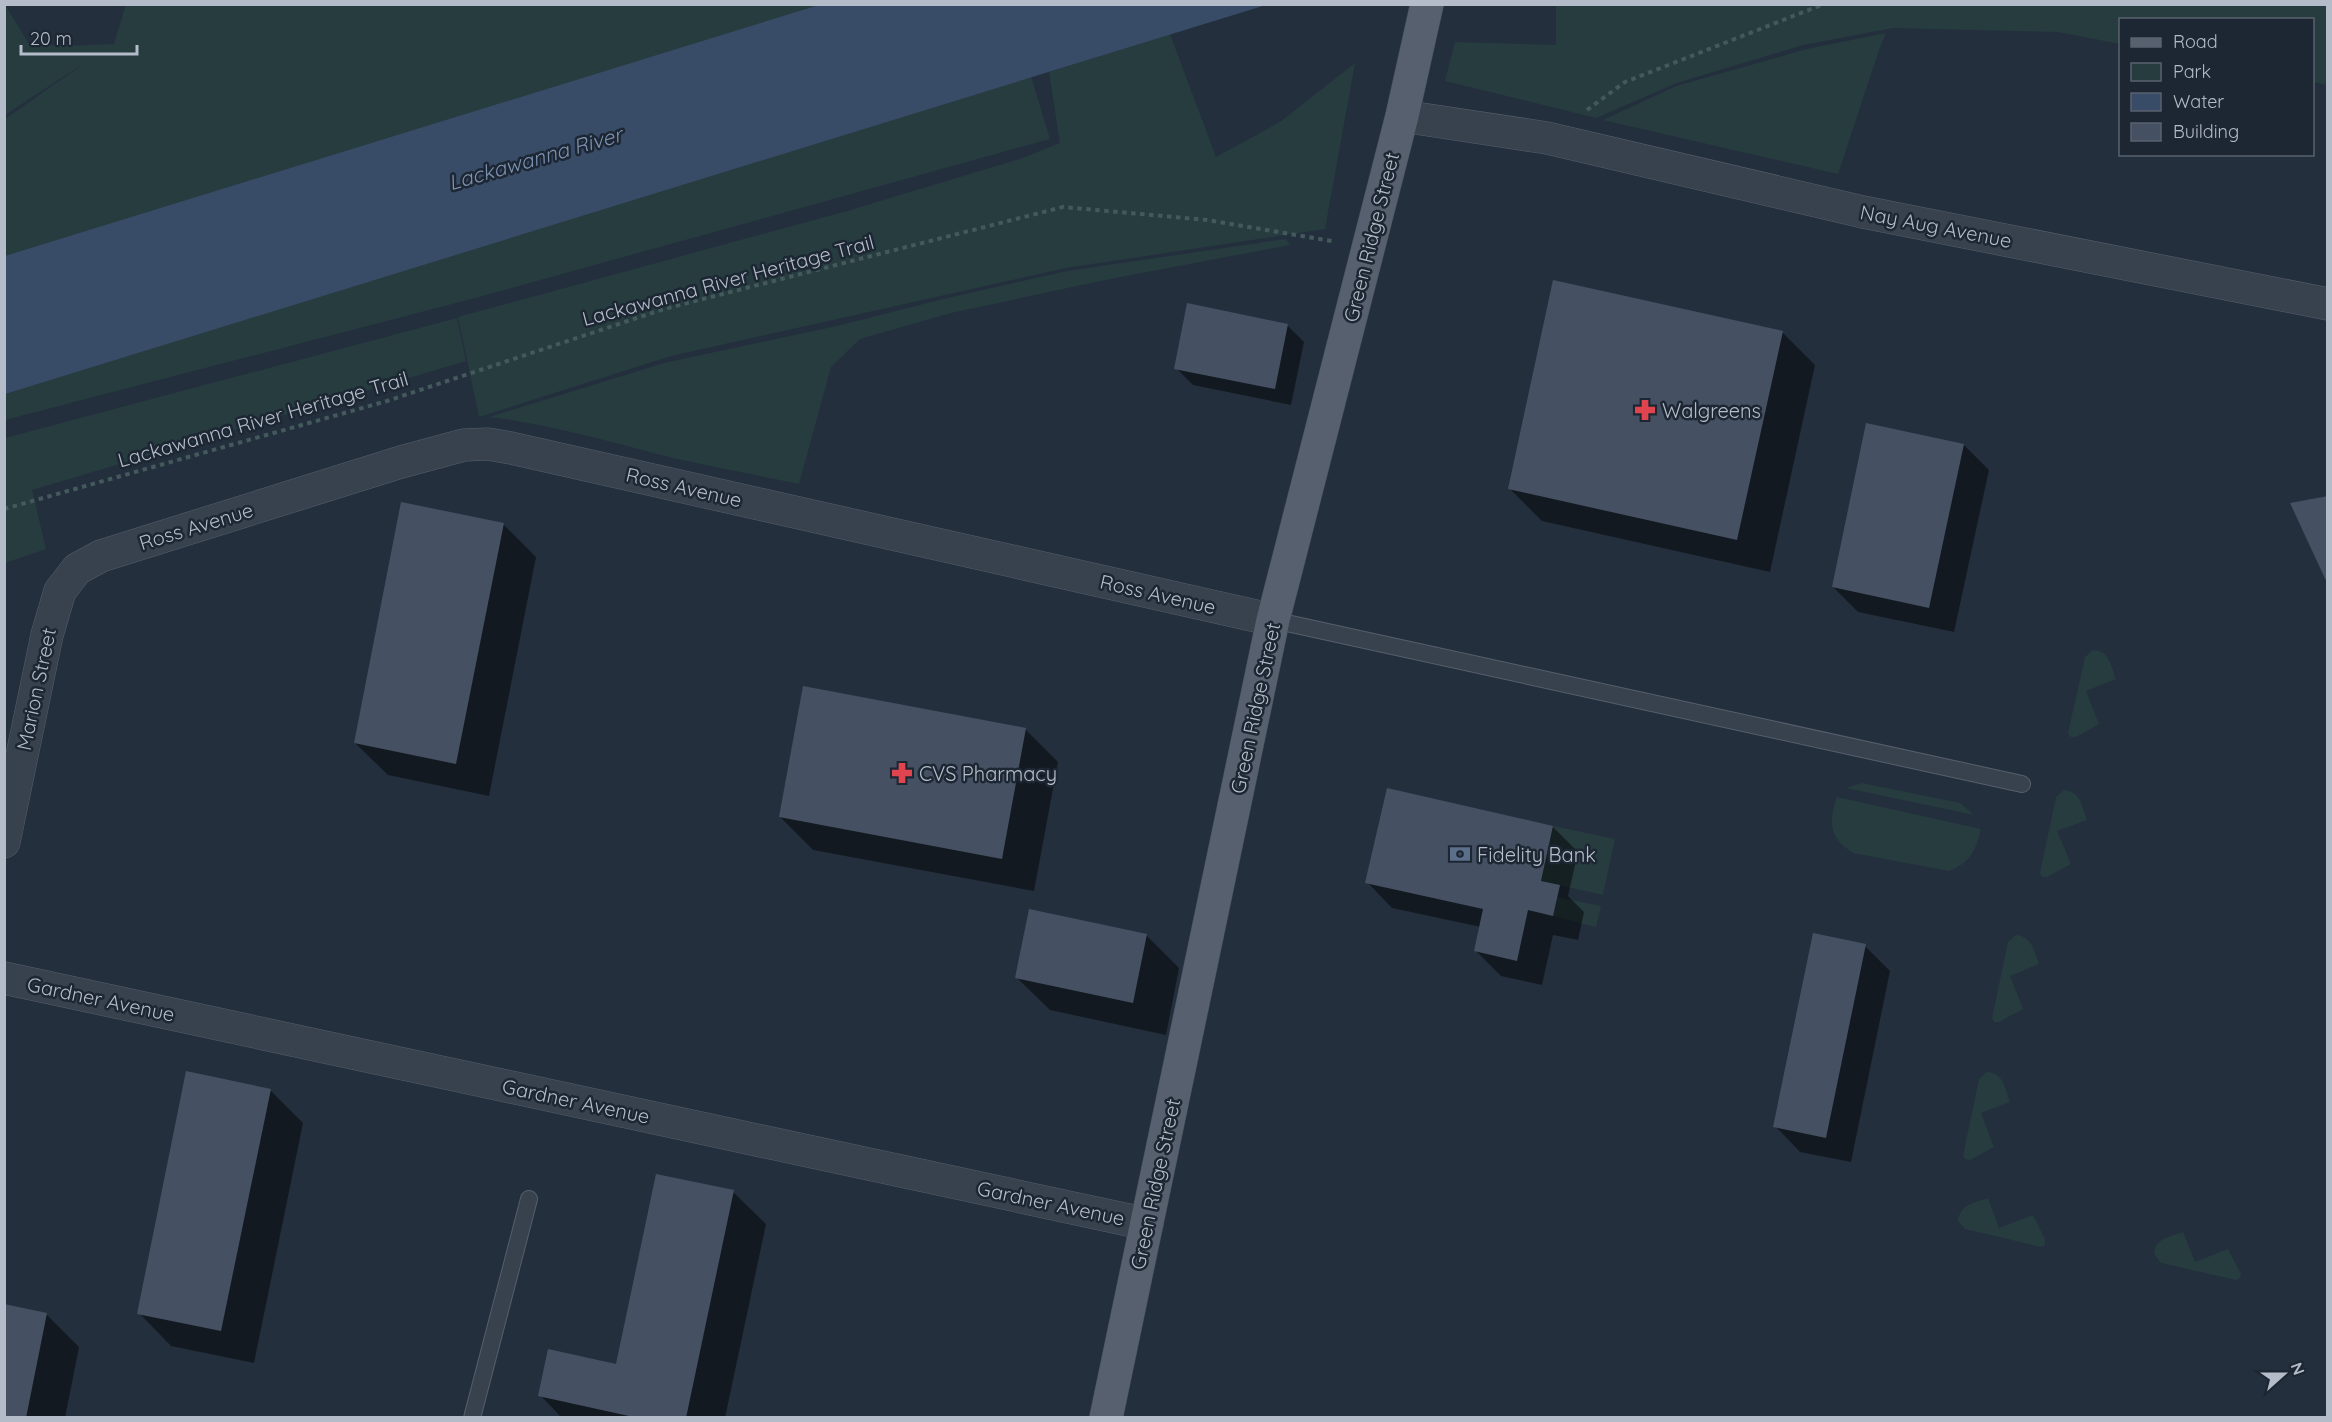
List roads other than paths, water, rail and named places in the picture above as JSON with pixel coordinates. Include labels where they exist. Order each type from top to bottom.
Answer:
[{"type":"main road","name":"Green Ridge Street","points":[[1106,1418],[1273,620],[1402,116],[1427,4]]},
{"type":"street","name":"Nay Aug Avenue","points":[[1402,116],[1547,138],[1863,212],[2328,304]]},
{"type":"street","name":"Ross Avenue","points":[[100,556],[401,462],[464,445],[488,444],[1273,620]]},
{"type":"street","name":"Marion Street","points":[[4,842],[46,635],[60,591],[77,569],[100,556]]},
{"type":"street","name":"Gardner Avenue","points":[[4,978],[1147,1224]]},
{"type":"lane","points":[[1273,620],[2022,784]]},
{"type":"lane","points":[[471,1418],[529,1199]]},
{"type":"water","name":"Lackawanna River","points":[[819,5],[1266,5],[5,394],[5,256]]},
{"type":"place","name":"Walgreens","points":[[1645,410]]},
{"type":"place","name":"CVS Pharmacy","points":[[902,773]]},
{"type":"place","name":"Fidelity Bank","points":[[1460,854]]}]
